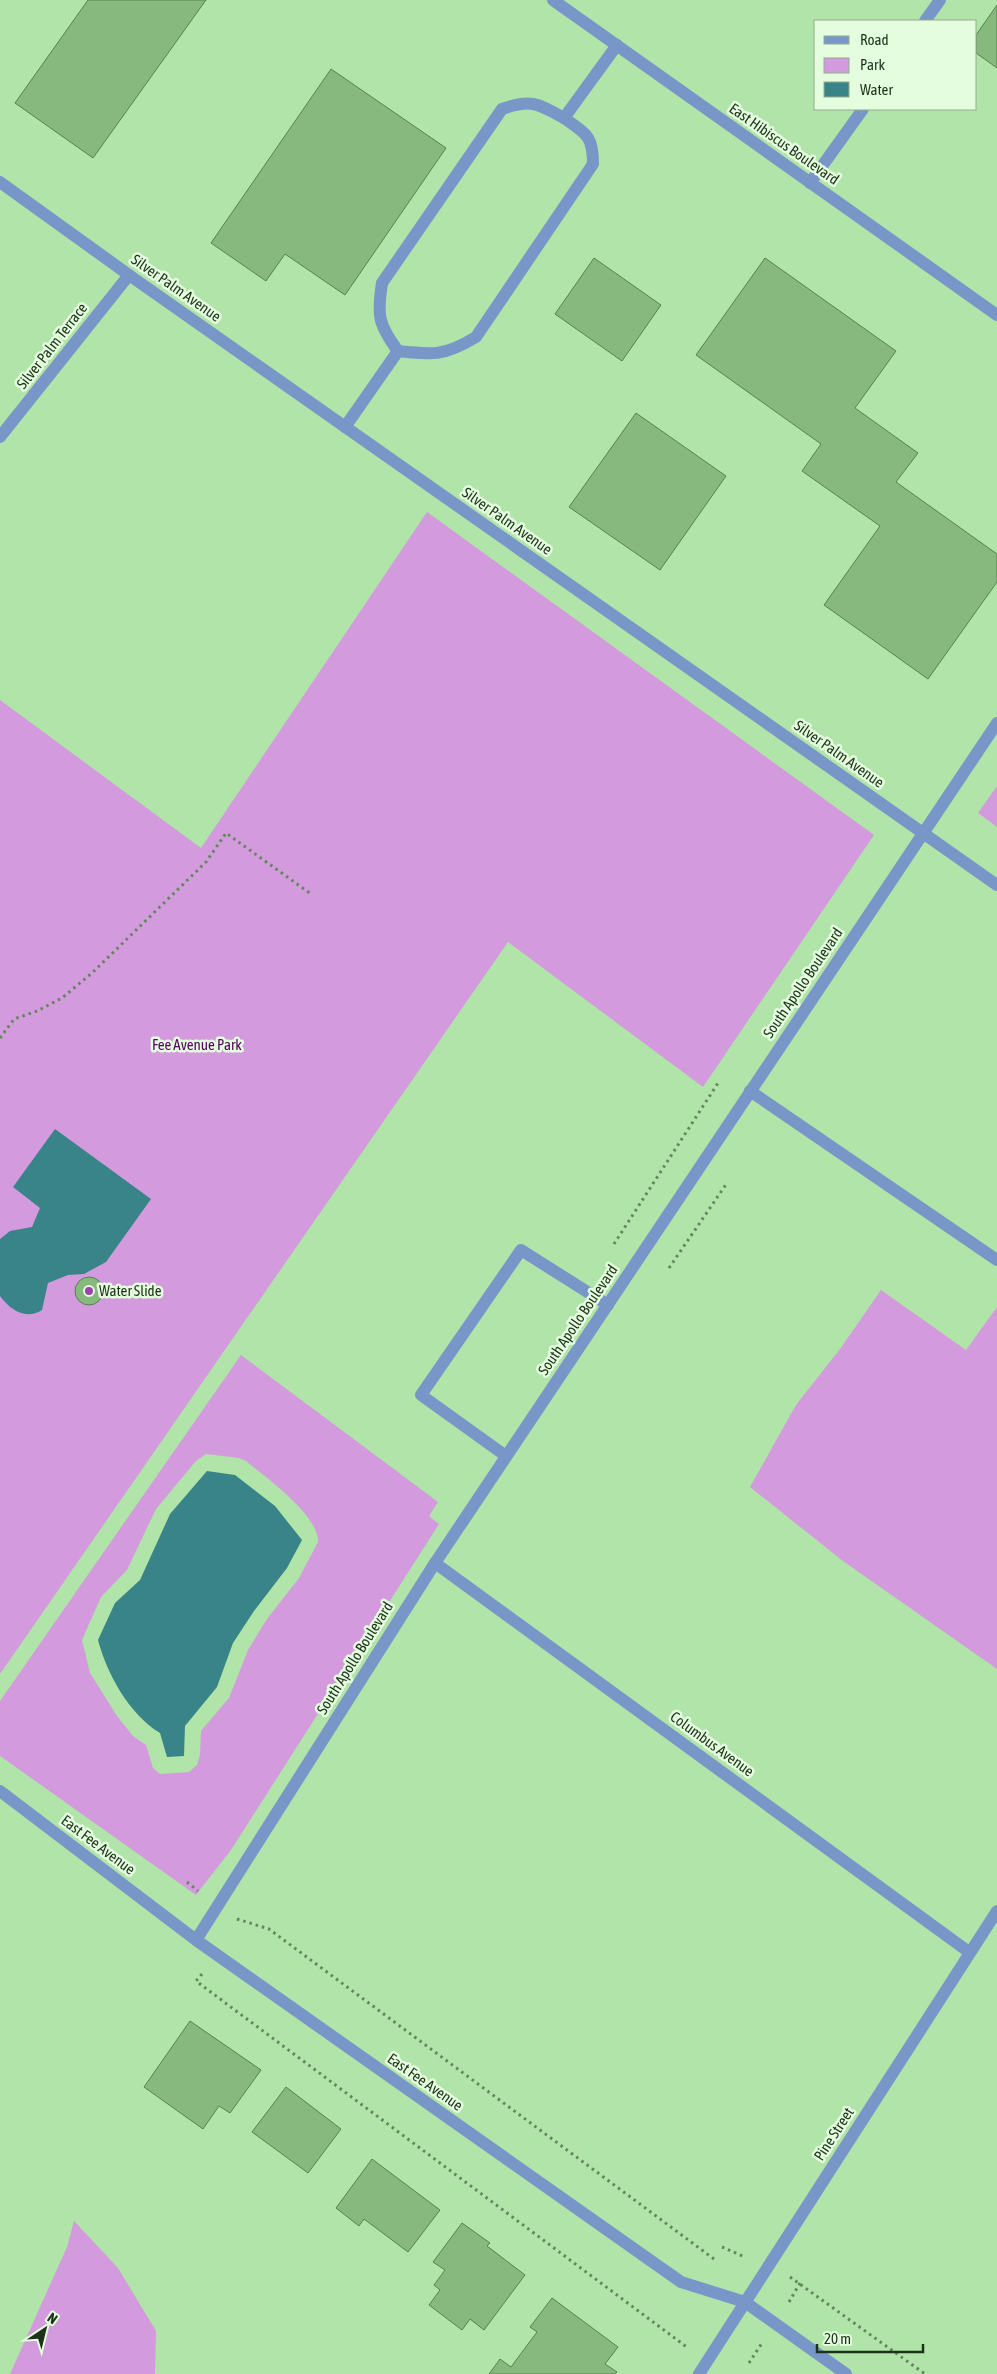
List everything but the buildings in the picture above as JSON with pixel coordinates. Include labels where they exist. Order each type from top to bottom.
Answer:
[{"type":"street","name":"East Hibiscus Boulevard","points":[[553,0],[997,315]]},
{"type":"street","points":[[926,20],[940,0]]},
{"type":"street","points":[[564,118],[617,45]]},
{"type":"street","points":[[522,102],[543,106],[564,118],[588,136],[593,150],[593,164],[476,338],[456,349],[430,355],[398,351],[383,331],[378,306],[382,283],[502,109],[522,102]]},
{"type":"street","points":[[810,183],[862,110]]},
{"type":"street","name":"Silver Palm Avenue","points":[[0,182],[129,275],[997,885]]},
{"type":"street","name":"Silver Palm Terrace","points":[[0,437],[129,275]]},
{"type":"street","points":[[345,427],[398,351]]},
{"type":"street","name":"South Apollo Boulevard","points":[[196,1940],[435,1562],[997,723]]},
{"type":"street","points":[[750,1091],[997,1260]]},
{"type":"street","points":[[506,1456],[421,1396],[521,1250],[608,1305]]},
{"type":"street","name":"Columbus Avenue","points":[[435,1562],[970,1952]]},
{"type":"street","name":"East Fee Avenue","points":[[0,1791],[216,1955],[681,2282],[746,2302],[846,2374]]},
{"type":"street","name":"Pine Street","points":[[699,2374],[997,1911]]},
{"type":"path","points":[[0,1038],[14,1018],[37,1011],[62,998],[92,973],[206,862],[226,833],[311,894]]},
{"type":"path","points":[[614,1244],[718,1083]]},
{"type":"path","points":[[669,1268],[727,1183]]},
{"type":"path","points":[[187,1882],[216,1908],[236,1918],[269,1928],[714,2259]]},
{"type":"path","points":[[216,1955],[196,1982],[707,2361]]},
{"type":"path","points":[[722,2247],[769,2266],[800,2283],[926,2374]]},
{"type":"green space","name":"Fee Avenue Park","points":[[427,512],[874,835],[703,1087],[508,942],[0,1674],[0,700],[201,848]]},
{"type":"green space","points":[[997,786],[997,827],[978,813]]},
{"type":"green space","points":[[881,1290],[966,1350],[997,1307],[997,1669],[843,1561],[750,1487],[796,1405],[840,1349]]},
{"type":"green space","points":[[241,1355],[438,1502],[429,1516],[439,1524],[231,1850],[196,1895],[0,1756],[0,1701]],"holes":[[[206,1454],[239,1458],[246,1461],[290,1497],[310,1520],[316,1531],[318,1542],[299,1578],[267,1619],[248,1650],[229,1698],[201,1731],[200,1755],[197,1765],[189,1772],[160,1774],[153,1768],[146,1745],[133,1736],[117,1716],[90,1673],[82,1640],[101,1597],[127,1570],[156,1509],[196,1461]]]},
{"type":"green space","points":[[74,2221],[118,2268],[156,2331],[155,2374],[10,2374],[67,2247]]},
{"type":"water","points":[[55,1129],[151,1199],[106,1262],[84,1274],[68,1275],[48,1283],[42,1310],[36,1313],[25,1314],[14,1310],[0,1296],[0,1239],[10,1231],[32,1227],[40,1208],[13,1187]]},
{"type":"water","points":[[207,1471],[235,1475],[275,1506],[302,1540],[287,1568],[254,1611],[233,1643],[217,1687],[185,1726],[184,1756],[167,1757],[160,1733],[138,1715],[113,1679],[98,1640],[115,1603],[140,1580],[170,1514]]},
{"type":"place","name":"Water Slide","points":[[89,1291]]}]
